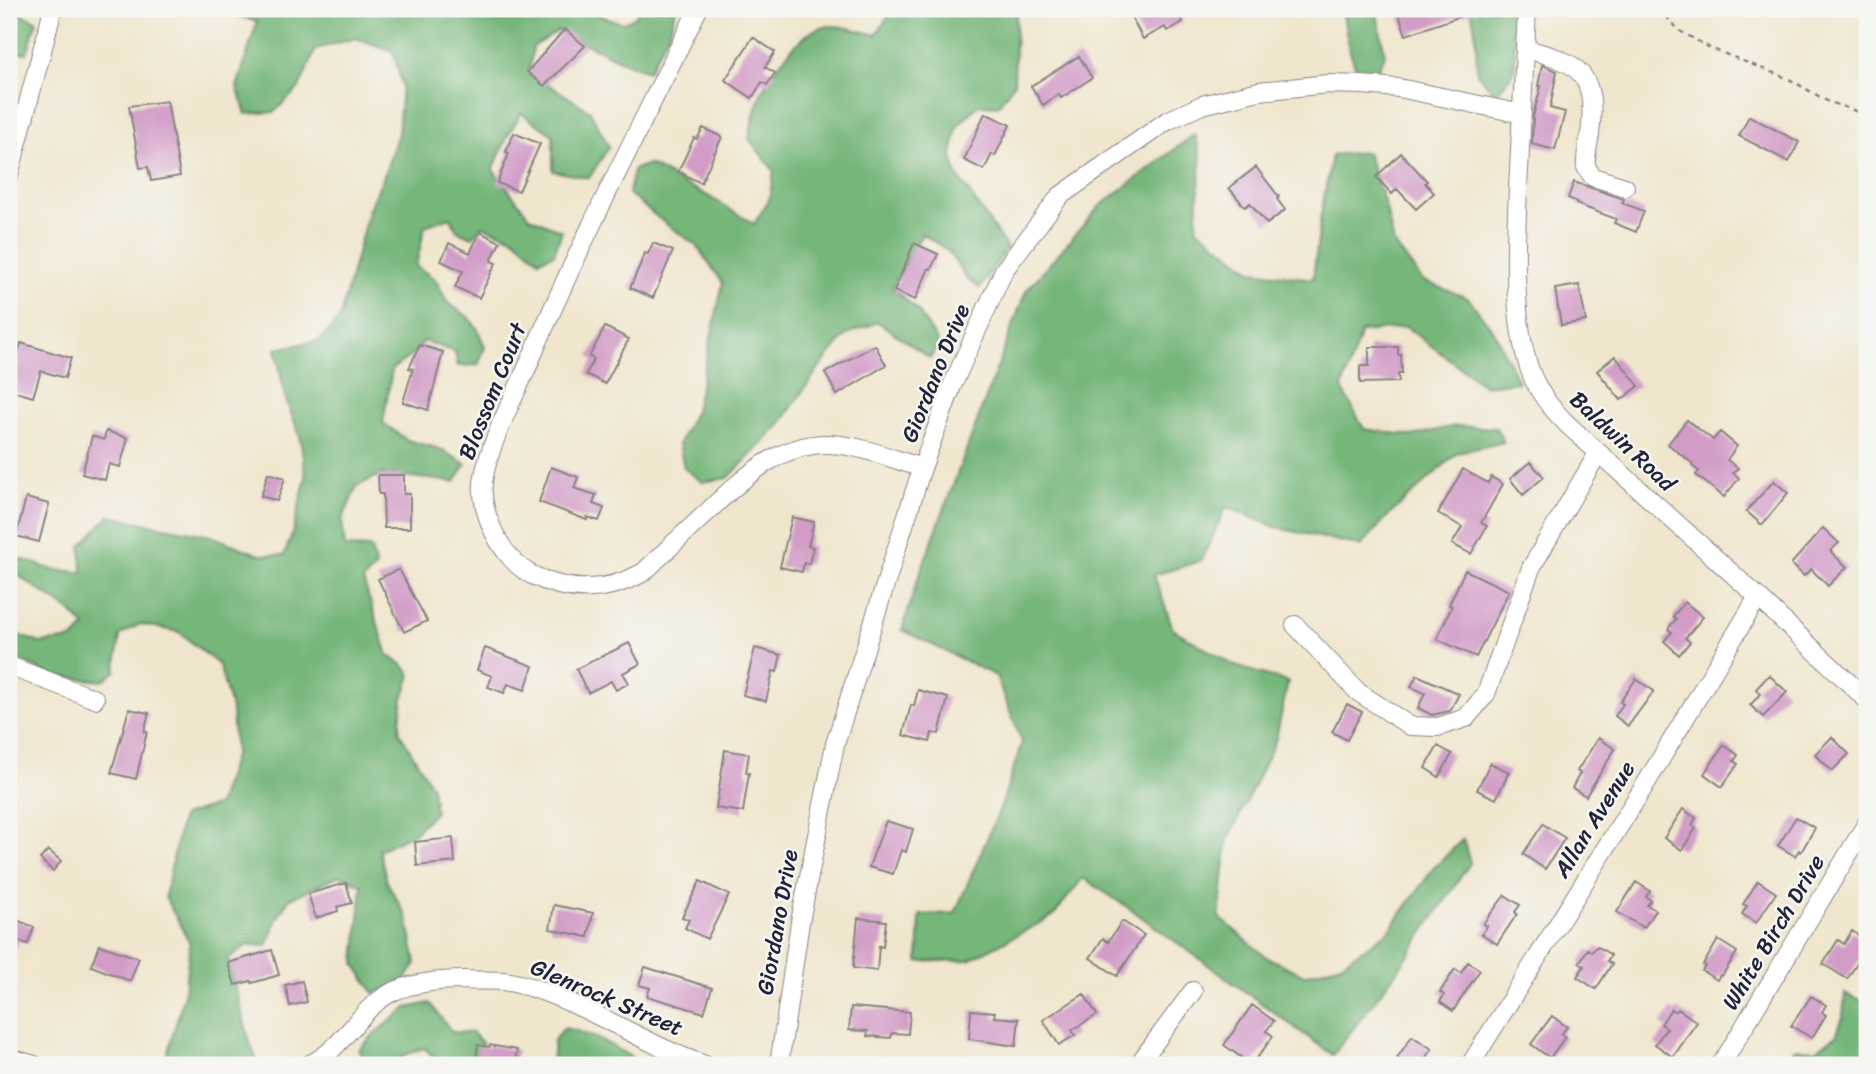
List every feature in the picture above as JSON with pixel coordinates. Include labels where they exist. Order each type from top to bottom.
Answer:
[{"type":"street","points":[[9,174],[52,9]]},
{"type":"street","name":"Blossom Court","points":[[698,9],[552,309],[492,450],[483,478],[483,503],[494,534],[511,557],[529,574],[552,583],[578,588],[601,588],[624,583],[644,572],[748,474],[782,454],[808,446],[830,444],[856,447],[922,468]]},
{"type":"street","name":"Baldwin Road","points":[[1527,9],[1516,262],[1524,343],[1530,370],[1538,389],[1549,405],[1598,453],[1758,597],[1867,700]]},
{"type":"street","points":[[1525,49],[1562,59],[1586,79],[1591,93],[1592,113],[1586,167],[1593,177],[1625,187]]},
{"type":"street","name":"Giordano Drive","points":[[779,1065],[800,922],[835,744],[922,468],[952,386],[1004,270],[1060,196],[1167,121],[1202,105],[1259,91],[1328,84],[1399,88],[1522,114]]},
{"type":"street","points":[[1295,625],[1358,692],[1410,726],[1438,727],[1466,718],[1486,694],[1531,568],[1598,453]]},
{"type":"street","name":"Allan Avenue","points":[[1470,1065],[1645,785],[1758,597]]},
{"type":"street","points":[[9,666],[95,699]]},
{"type":"street","name":"White Birch Drive","points":[[1721,1065],[1867,823]]},
{"type":"street","name":"Glenrock Street","points":[[308,1065],[320,1060],[348,1035],[370,1007],[397,990],[442,980],[504,981],[539,989],[705,1065]]},
{"type":"street","points":[[1138,1065],[1193,991]]},
{"type":"street","points":[[9,1058],[34,1065]]},
{"type":"path","points":[[1659,9],[1680,31],[1710,48],[1789,79],[1828,102],[1867,115]]},
{"type":"green space","points":[[9,9],[37,21],[27,53],[13,52],[9,47]]},
{"type":"green space","points":[[218,9],[595,9],[597,15],[623,23],[637,15],[638,9],[676,9],[669,33],[648,71],[558,31],[533,47],[529,72],[590,111],[609,147],[589,178],[553,171],[553,135],[521,113],[507,137],[493,170],[530,217],[562,231],[554,254],[539,260],[514,238],[482,226],[473,237],[457,231],[450,217],[425,226],[416,266],[436,280],[447,302],[467,316],[477,328],[485,347],[478,365],[458,366],[455,352],[424,341],[412,355],[392,369],[383,423],[407,440],[440,449],[466,464],[455,482],[382,474],[357,486],[342,520],[345,547],[371,548],[376,567],[363,580],[388,655],[404,666],[411,675],[403,698],[399,731],[432,787],[435,812],[413,834],[379,850],[387,882],[407,917],[416,963],[403,984],[374,993],[355,964],[362,885],[340,875],[289,899],[277,919],[267,946],[247,945],[228,959],[250,1043],[259,1065],[164,1065],[184,995],[190,943],[165,897],[182,816],[218,805],[235,753],[232,712],[219,665],[179,632],[140,624],[120,635],[115,672],[102,681],[53,676],[9,656],[9,632],[40,643],[73,639],[85,627],[70,611],[9,569],[9,548],[11,556],[54,570],[82,572],[81,546],[109,516],[211,536],[260,555],[284,555],[293,532],[306,477],[300,437],[285,397],[276,349],[321,340],[340,317],[369,209],[385,173],[398,133],[402,85],[393,51],[356,38],[316,49],[299,88],[274,112],[246,114],[237,87],[257,22]]},
{"type":"green space","points":[[893,9],[1019,9],[1016,18],[1014,83],[998,106],[978,105],[957,127],[952,155],[956,173],[1007,248],[980,288],[966,278],[947,250],[922,234],[892,287],[918,311],[939,344],[930,358],[878,322],[847,334],[821,365],[778,427],[728,478],[702,482],[684,468],[679,443],[695,411],[723,283],[696,245],[629,194],[633,170],[648,164],[754,224],[769,200],[774,171],[749,139],[757,103],[772,74],[796,44],[814,30],[837,26],[876,35]]},
{"type":"green space","points":[[1342,9],[1376,9],[1385,55],[1376,73],[1357,72],[1349,48]]},
{"type":"green space","points":[[1471,9],[1513,9],[1515,70],[1496,95],[1477,73],[1476,36]]},
{"type":"green space","points":[[1195,134],[1201,160],[1196,228],[1252,271],[1313,279],[1332,155],[1367,152],[1386,208],[1394,244],[1423,281],[1468,298],[1495,333],[1518,382],[1485,386],[1406,327],[1361,332],[1342,388],[1364,429],[1412,436],[1455,426],[1496,428],[1504,442],[1457,453],[1386,518],[1361,546],[1278,528],[1226,507],[1201,561],[1154,575],[1173,629],[1235,666],[1288,682],[1276,739],[1227,842],[1219,917],[1266,957],[1304,975],[1341,964],[1388,932],[1433,869],[1463,839],[1470,863],[1401,966],[1333,1055],[1083,878],[1053,916],[969,960],[918,962],[920,915],[955,913],[1002,804],[1022,742],[996,676],[902,630],[916,584],[1026,291],[1100,206]]},
{"type":"green space","points":[[1845,994],[1867,1002],[1867,1065],[1787,1063],[1794,1049],[1816,1050],[1836,1035],[1843,1017]]},
{"type":"green space","points":[[430,1003],[452,1032],[473,1033],[482,1043],[482,1065],[443,1065],[424,1048],[407,1054],[391,1065],[366,1065],[359,1050],[374,1034],[407,1008]]},
{"type":"green space","points":[[564,1028],[605,1042],[643,1065],[552,1065],[554,1040]]},
{"type":"building","points":[[1127,9],[1199,9],[1167,31],[1165,27],[1143,39]]},
{"type":"building","points":[[1397,9],[1475,9],[1476,11],[1406,35]]},
{"type":"building","points":[[565,29],[585,46],[544,86],[527,72]]},
{"type":"building","points":[[753,37],[775,52],[765,67],[775,73],[767,85],[762,82],[752,98],[725,80]]},
{"type":"building","points":[[1079,56],[1092,78],[1061,98],[1059,94],[1043,105],[1031,86]]},
{"type":"building","points":[[1542,65],[1557,71],[1550,108],[1565,112],[1555,150],[1532,144],[1533,116],[1541,86],[1538,86]]},
{"type":"building","points":[[167,101],[180,176],[151,181],[148,167],[140,168],[129,106]]},
{"type":"building","points":[[985,113],[1010,125],[995,156],[992,154],[984,170],[964,160]]},
{"type":"building","points":[[1749,116],[1799,142],[1789,162],[1739,136]]},
{"type":"building","points":[[703,128],[722,137],[701,183],[678,172],[694,138],[697,139]]},
{"type":"building","points":[[514,133],[540,144],[519,191],[497,183]]},
{"type":"building","points":[[1401,153],[1427,181],[1425,183],[1434,193],[1416,209],[1397,189],[1392,194],[1376,177]]},
{"type":"building","points":[[1256,167],[1279,197],[1277,199],[1285,210],[1267,224],[1250,203],[1245,207],[1229,188]]},
{"type":"building","points":[[1574,182],[1624,199],[1622,203],[1644,211],[1636,232],[1614,223],[1616,219],[1576,204],[1577,202],[1568,198]]},
{"type":"building","points":[[480,232],[500,242],[491,261],[496,263],[479,298],[455,287],[463,271],[441,261],[449,243],[470,253]]},
{"type":"building","points":[[653,243],[673,251],[653,298],[630,288],[645,253],[648,254]]},
{"type":"building","points":[[914,243],[938,254],[915,300],[894,291]]},
{"type":"building","points":[[1579,285],[1586,321],[1561,325],[1555,289]]},
{"type":"building","points":[[605,327],[629,339],[605,384],[586,374],[594,359],[589,357]]},
{"type":"building","points":[[21,343],[71,358],[65,378],[41,371],[33,397],[9,390]]},
{"type":"building","points":[[420,345],[443,352],[428,410],[403,402],[413,369],[409,368]]},
{"type":"building","points":[[875,345],[886,365],[837,395],[825,373]]},
{"type":"building","points":[[1369,347],[1398,347],[1402,374],[1398,374],[1399,382],[1360,383],[1360,366],[1369,366]]},
{"type":"building","points":[[1615,356],[1639,386],[1621,400],[1597,371]]},
{"type":"building","points":[[1687,420],[1713,440],[1720,432],[1737,446],[1727,460],[1738,468],[1733,473],[1739,478],[1724,497],[1696,475],[1699,471],[1693,464],[1668,444]]},
{"type":"building","points":[[106,431],[128,438],[120,467],[109,464],[105,480],[82,474],[92,436],[104,440]]},
{"type":"building","points":[[1530,462],[1544,477],[1523,495],[1510,479]]},
{"type":"building","points":[[551,467],[578,477],[574,488],[596,495],[593,504],[604,508],[599,521],[587,517],[587,520],[539,502]]},
{"type":"building","points":[[1463,469],[1488,483],[1491,477],[1503,484],[1481,523],[1487,526],[1471,554],[1452,544],[1462,527],[1438,513]]},
{"type":"building","points":[[268,473],[285,478],[277,501],[261,496]]},
{"type":"building","points":[[378,475],[404,475],[404,494],[410,494],[410,528],[384,528],[383,494],[379,494]]},
{"type":"building","points":[[1774,481],[1788,493],[1762,525],[1746,511]]},
{"type":"building","points":[[26,498],[49,504],[39,542],[16,536]]},
{"type":"building","points":[[792,517],[814,522],[808,546],[813,547],[809,564],[804,563],[802,572],[780,567]]},
{"type":"building","points":[[1823,528],[1839,543],[1830,551],[1847,567],[1828,586],[1811,569],[1804,576],[1791,564]]},
{"type":"building","points":[[399,569],[427,621],[404,632],[378,579]]},
{"type":"building","points":[[1465,570],[1509,591],[1476,657],[1437,639]]},
{"type":"building","points":[[1685,602],[1703,617],[1685,638],[1690,642],[1679,655],[1664,641],[1672,632],[1668,629],[1676,619],[1673,616]]},
{"type":"building","points":[[629,643],[640,664],[623,673],[629,683],[616,690],[611,681],[588,693],[576,669]]},
{"type":"building","points":[[485,648],[533,666],[525,690],[508,684],[504,693],[488,687],[492,676],[477,670]]},
{"type":"building","points":[[755,648],[781,655],[777,672],[773,671],[766,701],[743,695]]},
{"type":"building","points":[[1417,675],[1459,694],[1450,711],[1432,715],[1418,708],[1425,693],[1411,687]]},
{"type":"building","points":[[1769,675],[1787,692],[1763,717],[1750,705],[1761,694],[1756,689]]},
{"type":"building","points":[[1636,679],[1654,691],[1628,726],[1615,716],[1623,704],[1620,702]]},
{"type":"building","points":[[918,690],[948,698],[939,734],[932,733],[930,742],[903,735]]},
{"type":"building","points":[[1347,704],[1362,712],[1347,740],[1332,732]]},
{"type":"building","points":[[129,709],[149,713],[136,779],[111,773]]},
{"type":"building","points":[[1832,737],[1849,754],[1832,771],[1815,754]]},
{"type":"building","points":[[1598,738],[1615,749],[1586,796],[1572,788],[1580,773],[1577,771]]},
{"type":"building","points":[[1724,745],[1738,755],[1734,761],[1738,764],[1722,787],[1704,774]]},
{"type":"building","points":[[1438,746],[1452,754],[1439,777],[1425,768]]},
{"type":"building","points":[[725,750],[749,754],[743,812],[716,808]]},
{"type":"building","points":[[1490,763],[1509,772],[1496,799],[1477,790]]},
{"type":"building","points":[[1683,809],[1696,818],[1692,825],[1696,828],[1682,850],[1664,838]]},
{"type":"building","points":[[1796,817],[1815,828],[1801,852],[1799,850],[1795,856],[1778,846]]},
{"type":"building","points":[[886,821],[913,829],[906,852],[901,850],[893,874],[869,867]]},
{"type":"building","points":[[1543,824],[1565,838],[1545,869],[1523,854]]},
{"type":"building","points":[[453,838],[455,862],[417,866],[415,842]]},
{"type":"building","points":[[48,850],[61,861],[53,871],[40,859]]},
{"type":"building","points":[[700,881],[729,895],[707,939],[685,928],[689,920],[682,917]]},
{"type":"building","points":[[1758,881],[1776,893],[1756,923],[1742,914],[1747,906],[1743,904]]},
{"type":"building","points":[[1636,882],[1650,891],[1646,897],[1651,900],[1647,905],[1655,910],[1644,928],[1617,912]]},
{"type":"building","points":[[346,883],[352,903],[316,918],[308,894]]},
{"type":"building","points":[[1505,895],[1520,905],[1497,944],[1482,934],[1487,926],[1483,924]]},
{"type":"building","points":[[554,905],[593,913],[588,937],[550,929]]},
{"type":"building","points":[[9,917],[34,927],[28,944],[18,941],[13,959],[9,959]]},
{"type":"building","points":[[858,918],[886,921],[883,947],[879,946],[877,971],[853,968]]},
{"type":"building","points":[[1122,921],[1144,935],[1117,976],[1090,958],[1103,938],[1108,942]]},
{"type":"building","points":[[1852,931],[1867,941],[1859,954],[1862,956],[1847,979],[1823,964],[1838,940],[1844,944]]},
{"type":"building","points":[[1718,940],[1737,952],[1717,980],[1702,971]]},
{"type":"building","points":[[99,945],[139,958],[130,981],[91,966]]},
{"type":"building","points":[[1597,946],[1611,955],[1607,961],[1612,964],[1596,989],[1577,977],[1584,966],[1579,963],[1588,949],[1592,952]]},
{"type":"building","points":[[272,950],[279,975],[235,985],[228,963]]},
{"type":"building","points":[[1468,962],[1480,970],[1453,1011],[1440,1002],[1444,995],[1440,992],[1455,969],[1461,973]]},
{"type":"building","points":[[645,967],[712,988],[704,1013],[647,996],[650,988],[639,985]]},
{"type":"building","points":[[302,981],[307,1002],[290,1006],[285,985]]},
{"type":"building","points":[[1084,994],[1097,1015],[1072,1030],[1075,1035],[1059,1045],[1043,1020]]},
{"type":"building","points":[[1811,996],[1826,1005],[1822,1012],[1826,1015],[1812,1038],[1791,1026]]},
{"type":"building","points":[[1252,1005],[1274,1021],[1266,1031],[1273,1036],[1252,1065],[1224,1045]]},
{"type":"building","points":[[851,1007],[910,1012],[908,1034],[892,1033],[891,1038],[867,1036],[868,1031],[849,1030]]},
{"type":"building","points":[[1671,1009],[1675,1012],[1678,1009],[1697,1022],[1673,1057],[1655,1044],[1667,1028],[1661,1024]]},
{"type":"building","points":[[971,1010],[995,1012],[994,1017],[1019,1019],[1016,1046],[969,1039]]},
{"type":"building","points":[[1552,1016],[1567,1027],[1561,1034],[1565,1037],[1550,1058],[1531,1044]]},
{"type":"building","points":[[1412,1036],[1432,1049],[1420,1065],[1407,1065],[1397,1058]]},
{"type":"building","points":[[478,1045],[517,1050],[515,1065],[475,1065]]}]
